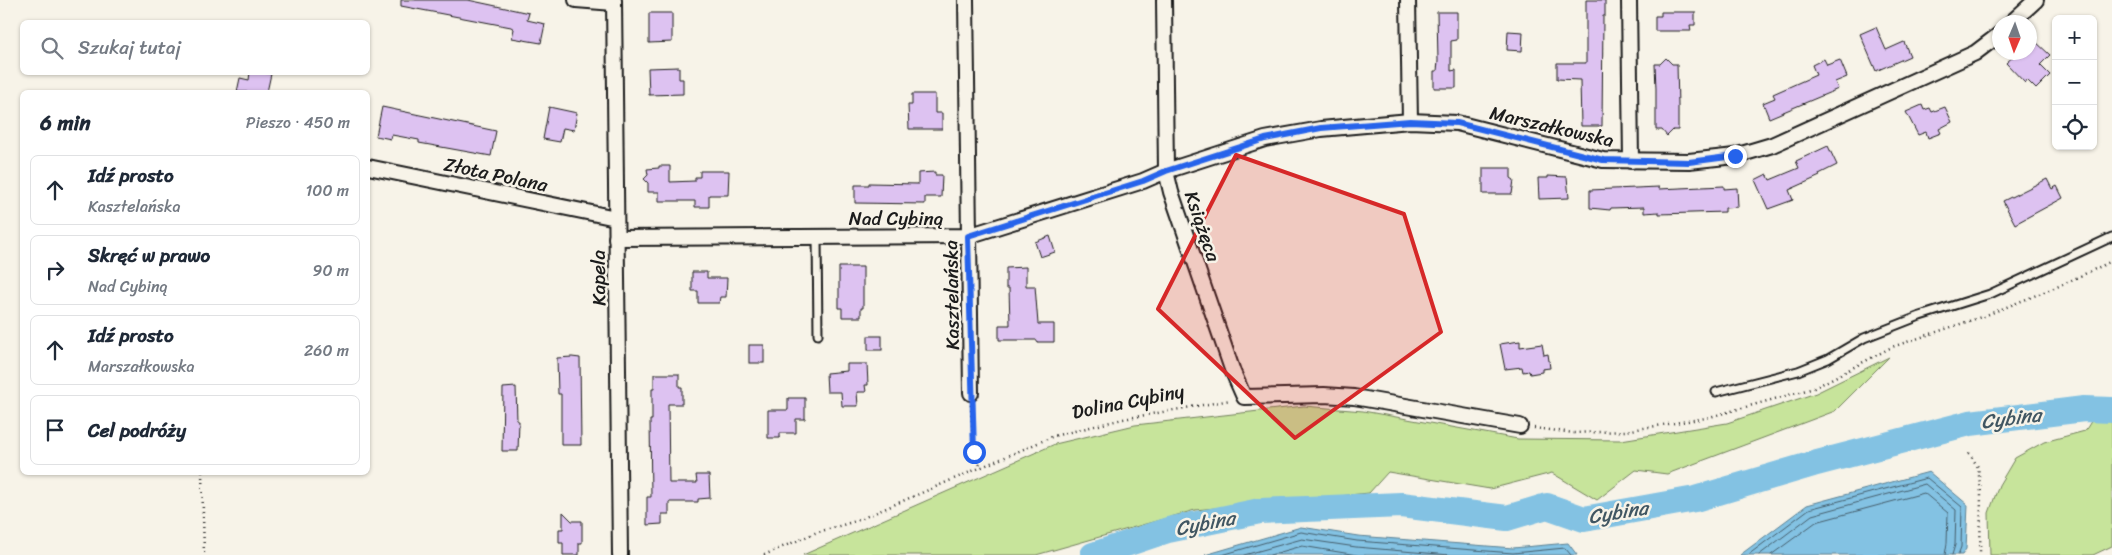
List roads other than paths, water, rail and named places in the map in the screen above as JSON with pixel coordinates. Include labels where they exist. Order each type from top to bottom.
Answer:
[{"type":"street","points":[[576,0],[614,1]]},
{"type":"street","name":"Kasztelańska","points":[[966,0],[971,393]]},
{"type":"street","name":"Książęca","points":[[1164,0],[1166,171],[1171,192],[1227,354],[1244,396],[1324,395],[1354,397],[1520,426]]},
{"type":"street","points":[[1408,0],[1410,121]]},
{"type":"street","points":[[1629,0],[1631,161]]},
{"type":"street","points":[[2020,15],[2036,0]]},
{"type":"street","name":"Kapela","points":[[614,1],[620,555]]},
{"type":"street","name":"Marszałkowska","points":[[1166,171],[1265,139],[1321,128],[1410,121],[1457,123],[1603,160],[1689,162],[1735,156],[1772,144],[1975,53],[1992,40]]},
{"type":"street","name":"Złota Polana","points":[[370,167],[616,218]]},
{"type":"street","name":"Nad Cybiną","points":[[616,238],[968,236],[1143,181],[1166,171]]},
{"type":"lane","points":[[1716,392],[1798,371],[1828,359],[1864,338],[1920,316],[1990,294],[2112,236]]},
{"type":"lane","points":[[817,237],[818,335]]},
{"type":"water","points":[[1929,472],[1968,505],[1966,549],[1962,555],[1740,555],[1807,505]]},
{"type":"water","points":[[1301,527],[1358,536],[1513,548],[1568,543],[1577,555],[1205,555]]},
{"type":"waterway","name":"Cybina","points":[[1093,555],[1168,530],[1260,511],[1401,505],[1507,518],[1547,506],[1584,519],[1695,499],[1813,464],[1970,423],[2084,409],[2112,410]]}]
